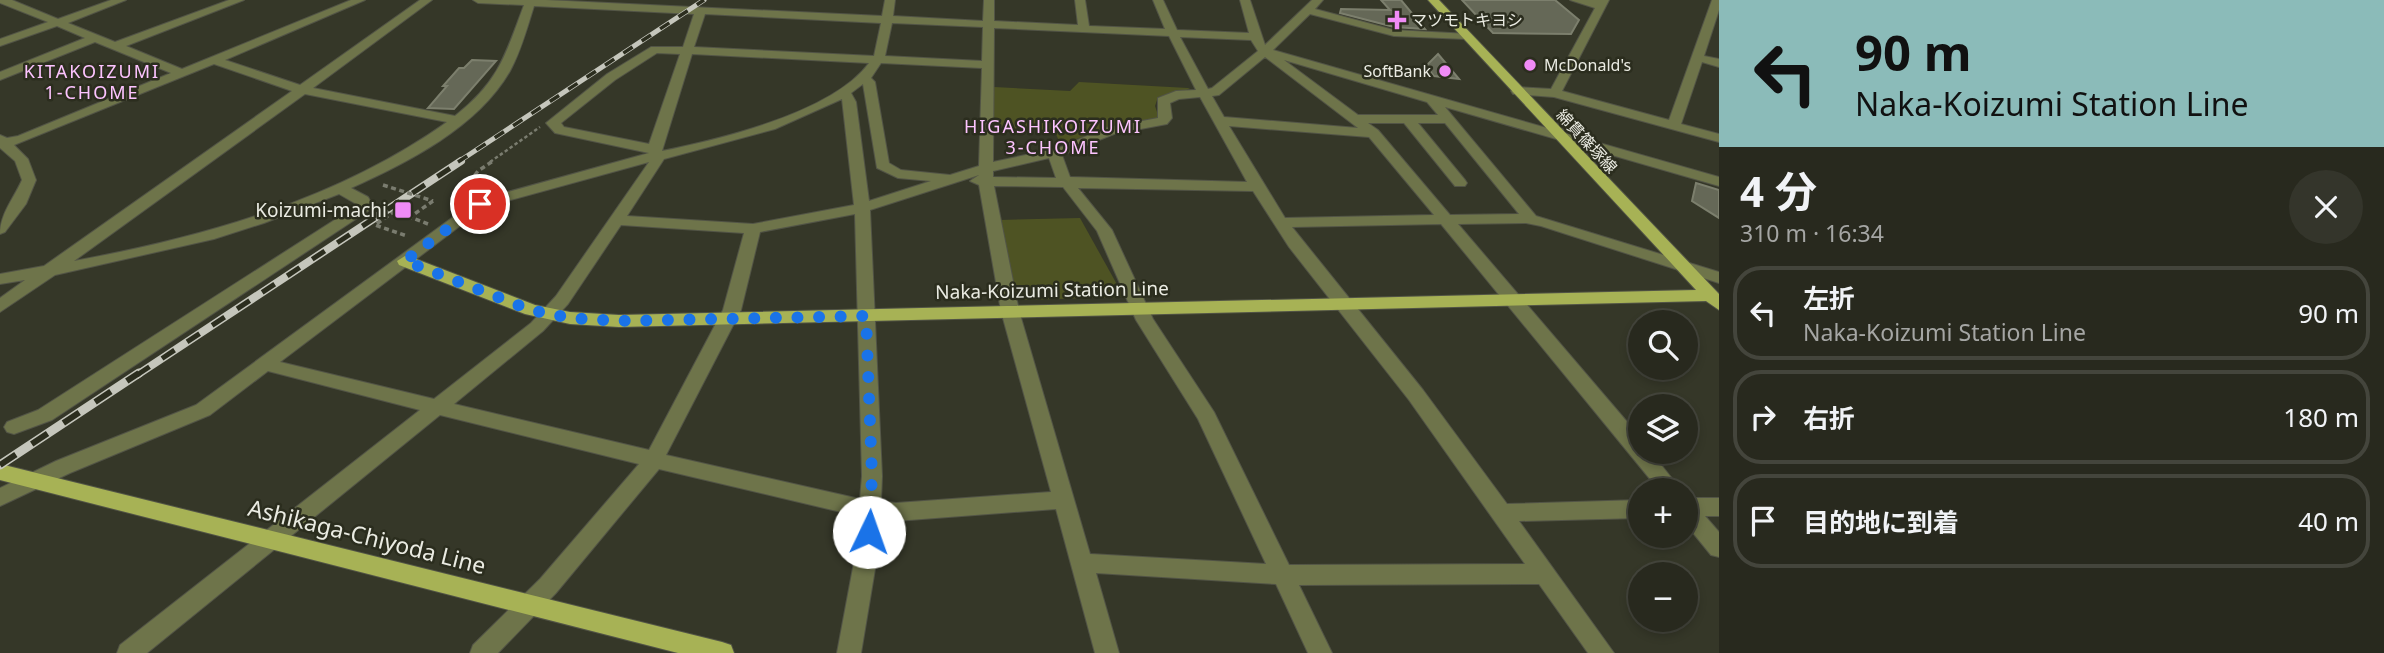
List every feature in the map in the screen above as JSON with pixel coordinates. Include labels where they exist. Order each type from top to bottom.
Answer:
[{"type":"main road","name":"綿貫篠塚線","points":[[1433,0],[1680,265],[1715,299]]},
{"type":"main road","name":"Naka-Koizumi Station Line","points":[[405,261],[506,302],[550,314],[618,321],[1516,300],[1715,299]]},
{"type":"main road","name":"Ashikaga-Chiyoda Line","points":[[0,472],[38,479],[722,653]]},
{"type":"street","points":[[1,0],[181,73]]},
{"type":"street","points":[[0,43],[121,0]]},
{"type":"street","points":[[115,46],[239,0]]},
{"type":"street","points":[[2,142],[22,139],[360,0]]},
{"type":"street","points":[[0,306],[427,0]]},
{"type":"street","points":[[478,0],[672,4],[705,10],[1255,37]]},
{"type":"street","points":[[129,653],[550,314],[618,220],[656,153],[687,50],[705,10],[722,0]]},
{"type":"street","points":[[0,498],[38,479],[194,415],[484,202],[656,153],[747,135],[800,114],[844,91],[863,79],[879,60],[890,0]]},
{"type":"street","points":[[989,0],[986,174],[1010,311],[1107,653]]},
{"type":"street","points":[[1080,0],[1084,28]]},
{"type":"street","points":[[1158,0],[1172,32],[1256,187],[1344,305],[1416,395],[1602,653]]},
{"type":"street","points":[[1245,0],[1255,37],[1263,50],[1373,132],[1628,436]]},
{"type":"street","points":[[863,79],[869,82],[882,165],[887,169],[910,176],[952,178],[986,174],[1054,153],[1110,131],[1162,121],[1165,118],[1162,104],[1168,98],[1214,92],[1318,0]]},
{"type":"street","points":[[1555,93],[1603,3],[1575,0]]},
{"type":"street","points":[[1674,126],[1717,0]]},
{"type":"street","points":[[0,279],[127,257],[244,226],[339,188],[399,158],[457,120],[484,95],[503,71],[514,50],[530,1]]},
{"type":"street","points":[[1307,10],[1394,33],[1466,36]]},
{"type":"street","points":[[0,76],[95,38]]},
{"type":"street","points":[[656,153],[560,130],[553,125],[611,77],[651,51],[687,50],[988,65]]},
{"type":"street","points":[[1263,50],[1719,182]]},
{"type":"street","points":[[1698,58],[1719,62]]},
{"type":"street","points":[[214,60],[302,89],[457,120]]},
{"type":"street","points":[[844,91],[850,102],[862,208],[872,476],[866,557],[849,653]]},
{"type":"street","points":[[1517,91],[1555,93],[1719,138]]},
{"type":"street","points":[[1432,99],[1531,219]]},
{"type":"street","points":[[1355,119],[1449,120]]},
{"type":"street","points":[[1408,119],[1460,183]]},
{"type":"street","points":[[852,123],[875,121]]},
{"type":"street","points":[[1219,121],[1373,132]]},
{"type":"street","points":[[0,229],[19,204],[29,180],[22,159],[2,142]]},
{"type":"street","points":[[1054,153],[1067,183],[1104,230],[1139,308],[1207,417],[1230,460],[1320,653]]},
{"type":"street","points":[[986,174],[1067,183],[1256,187]]},
{"type":"street","points":[[618,220],[752,229],[862,208],[952,178]]},
{"type":"street","points":[[14,427],[45,415],[366,206],[363,200],[339,188]]},
{"type":"street","points":[[1281,223],[1503,217],[1531,219],[1719,278]]},
{"type":"street","points":[[422,219],[447,230]]},
{"type":"street","points":[[482,653],[530,604],[653,461],[727,318],[752,229]]},
{"type":"street","points":[[267,363],[276,368],[653,461],[870,510],[896,512],[1063,500]]},
{"type":"street","points":[[1650,464],[1661,478]]},
{"type":"street","points":[[1698,507],[1719,507]]},
{"type":"street","points":[[1500,513],[1628,509]]},
{"type":"street","points":[[1698,523],[1719,548]]},
{"type":"street","points":[[1083,564],[1283,575],[1545,574]]},
{"type":"path","points":[[464,189],[478,171],[538,127],[553,125]]},
{"type":"path","points":[[383,185],[433,201],[422,219]]},
{"type":"path","points":[[395,211],[375,225],[407,236]]},
{"type":"green space","points":[[1079,82],[1190,89],[1158,97],[1155,106],[1159,118],[1103,129],[1061,145],[1054,130],[993,128],[994,87],[1070,91]]},
{"type":"green space","points":[[1080,218],[1124,297],[1023,300],[1014,294],[999,220]]},
{"type":"building","points":[[1381,0],[1401,0],[1425,29],[1394,27],[1340,13],[1341,9],[1390,10]]},
{"type":"building","points":[[1462,0],[1555,0],[1579,20],[1571,34],[1493,33]]},
{"type":"building","points":[[1438,54],[1459,79],[1434,76],[1426,66]]},
{"type":"building","points":[[472,60],[496,61],[454,109],[428,108],[459,68],[464,68]]},
{"type":"building","points":[[1696,183],[1719,190],[1719,218],[1692,201]]},
{"type":"railway","points":[[458,162],[704,0]]},
{"type":"railway","points":[[137,375],[461,161]]},
{"type":"railway","points":[[0,465],[139,373]]},
{"type":"place","name":"マツモトキヨシ","points":[[1397,20]]},
{"type":"place","name":"McDonald's","points":[[1530,65]]},
{"type":"place","name":"SoftBank","points":[[1445,71]]},
{"type":"place","name":"Koizumi-machi","points":[[403,210]]},
{"type":"district","name":"KITAKOIZUMI 1-CHOME","points":[[92,82]]},
{"type":"district","name":"HIGASHIKOIZUMI 3-CHOME","points":[[1053,137]]},
{"type":"route","points":[[480,204],[405,261],[506,302],[570,318],[618,321],[866,316],[872,476],[869,532]]}]
